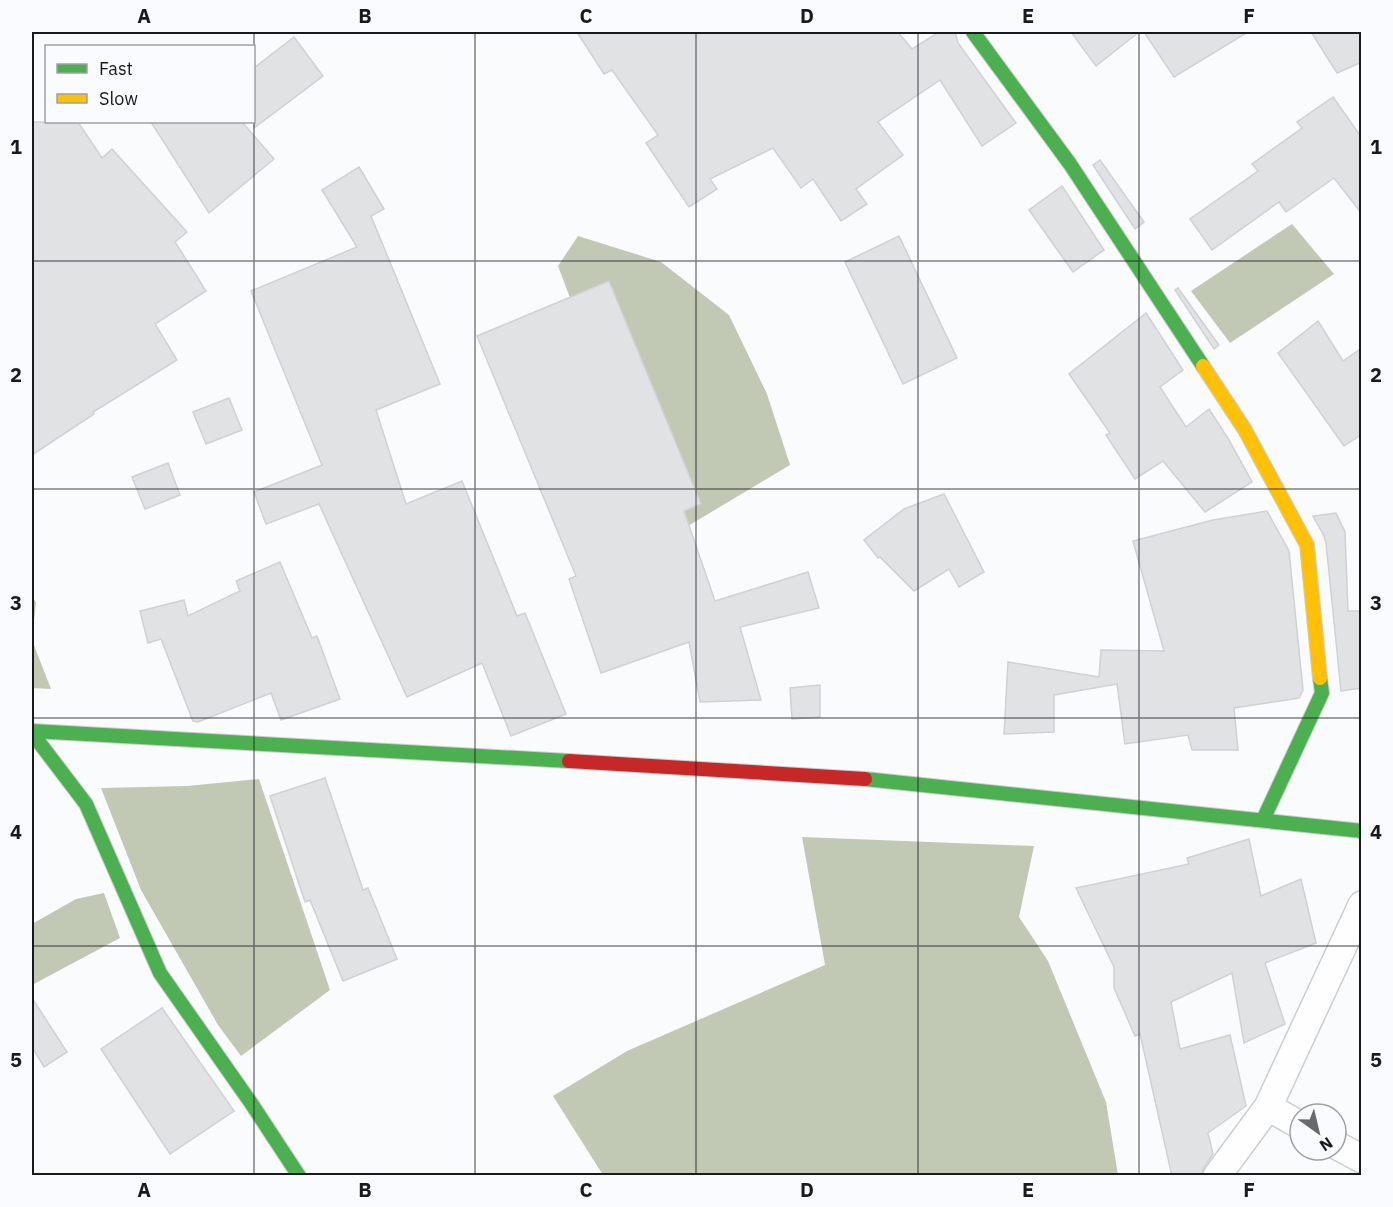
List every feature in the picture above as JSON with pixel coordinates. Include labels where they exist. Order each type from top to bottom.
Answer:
[{"type":"street","points":[[973,32],[1070,164],[1245,430],[1307,545],[1322,693],[1263,820]]},
{"type":"street","points":[[32,732],[852,777],[1362,831]]},
{"type":"street","points":[[32,732],[86,804],[160,973],[299,1176]]},
{"type":"street","points":[[1217,1176],[1268,1107],[1362,905]]},
{"type":"street","points":[[1268,1107],[1288,1118]]},
{"type":"street","points":[[1348,1151],[1362,1159]]},
{"type":"shaded area","points":[[1292,224],[1334,274],[1230,343],[1191,291]]},
{"type":"shaded area","points":[[578,236],[661,262],[729,315],[767,394],[790,465],[683,529],[586,340],[558,266]]},
{"type":"shaded area","points":[[32,597],[36,602],[32,640]]},
{"type":"shaded area","points":[[32,640],[51,689],[32,688]]},
{"type":"shaded area","points":[[259,779],[330,990],[241,1056],[218,1025],[141,890],[101,788],[187,786]]},
{"type":"shaded area","points":[[802,837],[1034,846],[1019,917],[1048,961],[1106,1102],[1118,1175],[603,1175],[553,1096],[627,1051],[825,965]]},
{"type":"shaded area","points":[[104,893],[120,938],[32,985],[32,924],[76,899]]},
{"type":"building","points":[[577,32],[898,32],[912,49],[939,32],[955,32],[958,43],[1016,123],[982,146],[940,80],[878,122],[903,155],[856,189],[867,204],[841,221],[813,179],[801,188],[773,148],[710,179],[717,189],[689,207],[646,143],[658,135],[612,70],[604,74]]},
{"type":"building","points":[[1071,32],[1139,32],[1096,66]]},
{"type":"building","points":[[1144,32],[1248,32],[1174,77]]},
{"type":"building","points":[[1311,32],[1362,32],[1362,62],[1337,73]]},
{"type":"building","points":[[294,37],[323,76],[254,128],[255,67]]},
{"type":"building","points":[[1333,97],[1362,138],[1362,214],[1334,178],[1286,212],[1279,202],[1212,250],[1190,219],[1258,171],[1252,164],[1302,128],[1297,122]]},
{"type":"building","points":[[32,122],[79,123],[102,158],[112,149],[187,232],[175,242],[206,291],[155,324],[177,360],[93,412],[94,414],[32,455]]},
{"type":"building","points":[[152,123],[243,123],[274,159],[209,213]]},
{"type":"building","points":[[1100,160],[1144,222],[1135,229],[1093,165]]},
{"type":"building","points":[[359,167],[384,209],[371,216],[440,384],[376,410],[406,504],[462,481],[517,616],[525,613],[566,714],[511,736],[482,663],[407,697],[319,504],[266,524],[254,492],[322,465],[251,291],[357,247],[322,190]]},
{"type":"building","points":[[1062,186],[1104,250],[1073,272],[1029,210]]},
{"type":"building","points":[[899,236],[957,358],[903,384],[845,262]]},
{"type":"building","points":[[609,281],[701,504],[684,511],[715,601],[808,572],[819,608],[740,627],[761,700],[700,702],[689,642],[601,673],[569,579],[576,576],[477,336]]},
{"type":"building","points":[[1178,288],[1219,345],[1214,349],[1175,290]]},
{"type":"building","points":[[1146,313],[1183,370],[1160,387],[1186,427],[1209,409],[1252,482],[1205,512],[1163,461],[1135,479],[1106,435],[1110,433],[1069,374]]},
{"type":"building","points":[[1318,321],[1343,361],[1362,348],[1362,434],[1344,446],[1278,353]]},
{"type":"building","points":[[229,398],[242,430],[206,444],[193,412]]},
{"type":"building","points":[[168,463],[180,495],[145,509],[132,477]]},
{"type":"building","points":[[944,494],[984,572],[959,587],[949,569],[914,591],[880,557],[878,558],[864,540],[904,509]]},
{"type":"building","points":[[1267,511],[1289,551],[1303,690],[1299,698],[1234,708],[1238,750],[1192,750],[1188,735],[1125,744],[1117,684],[1054,695],[1054,732],[1004,734],[1008,662],[1099,677],[1101,650],[1164,651],[1133,541],[1213,520]]},
{"type":"building","points":[[1336,513],[1345,532],[1348,611],[1362,611],[1362,688],[1341,691],[1326,543],[1313,516]]},
{"type":"building","points":[[280,562],[312,638],[317,636],[340,699],[281,720],[271,693],[198,722],[193,721],[161,639],[148,643],[140,611],[184,600],[188,616],[240,591],[236,581]]},
{"type":"building","points":[[820,685],[820,717],[792,719],[790,688]]},
{"type":"building","points":[[325,778],[363,890],[368,888],[397,959],[343,981],[310,900],[305,902],[270,796]]},
{"type":"building","points":[[1249,839],[1261,896],[1301,879],[1316,943],[1265,963],[1285,1024],[1244,1043],[1232,973],[1171,1002],[1180,1049],[1230,1035],[1246,1106],[1208,1133],[1213,1154],[1201,1176],[1172,1176],[1140,1034],[1135,1036],[1114,988],[1114,967],[1076,888],[1189,864],[1187,858]]},
{"type":"building","points":[[32,998],[67,1052],[44,1067],[32,1047]]},
{"type":"building","points":[[162,1008],[234,1111],[170,1154],[101,1049]]},
{"type":"traffic: fast","points":[[973,32],[1070,164],[1203,366]]},
{"type":"traffic: fast","points":[[1263,820],[1322,693],[1320,678]]},
{"type":"traffic: fast","points":[[32,731],[569,761]]},
{"type":"traffic: fast","points":[[32,733],[86,804],[160,973],[299,1176]]},
{"type":"traffic: fast","points":[[865,779],[1362,831]]},
{"type":"traffic: slow","points":[[1203,366],[1245,430],[1307,545],[1320,678]]},
{"type":"traffic: jam","points":[[569,761],[865,779]]}]
